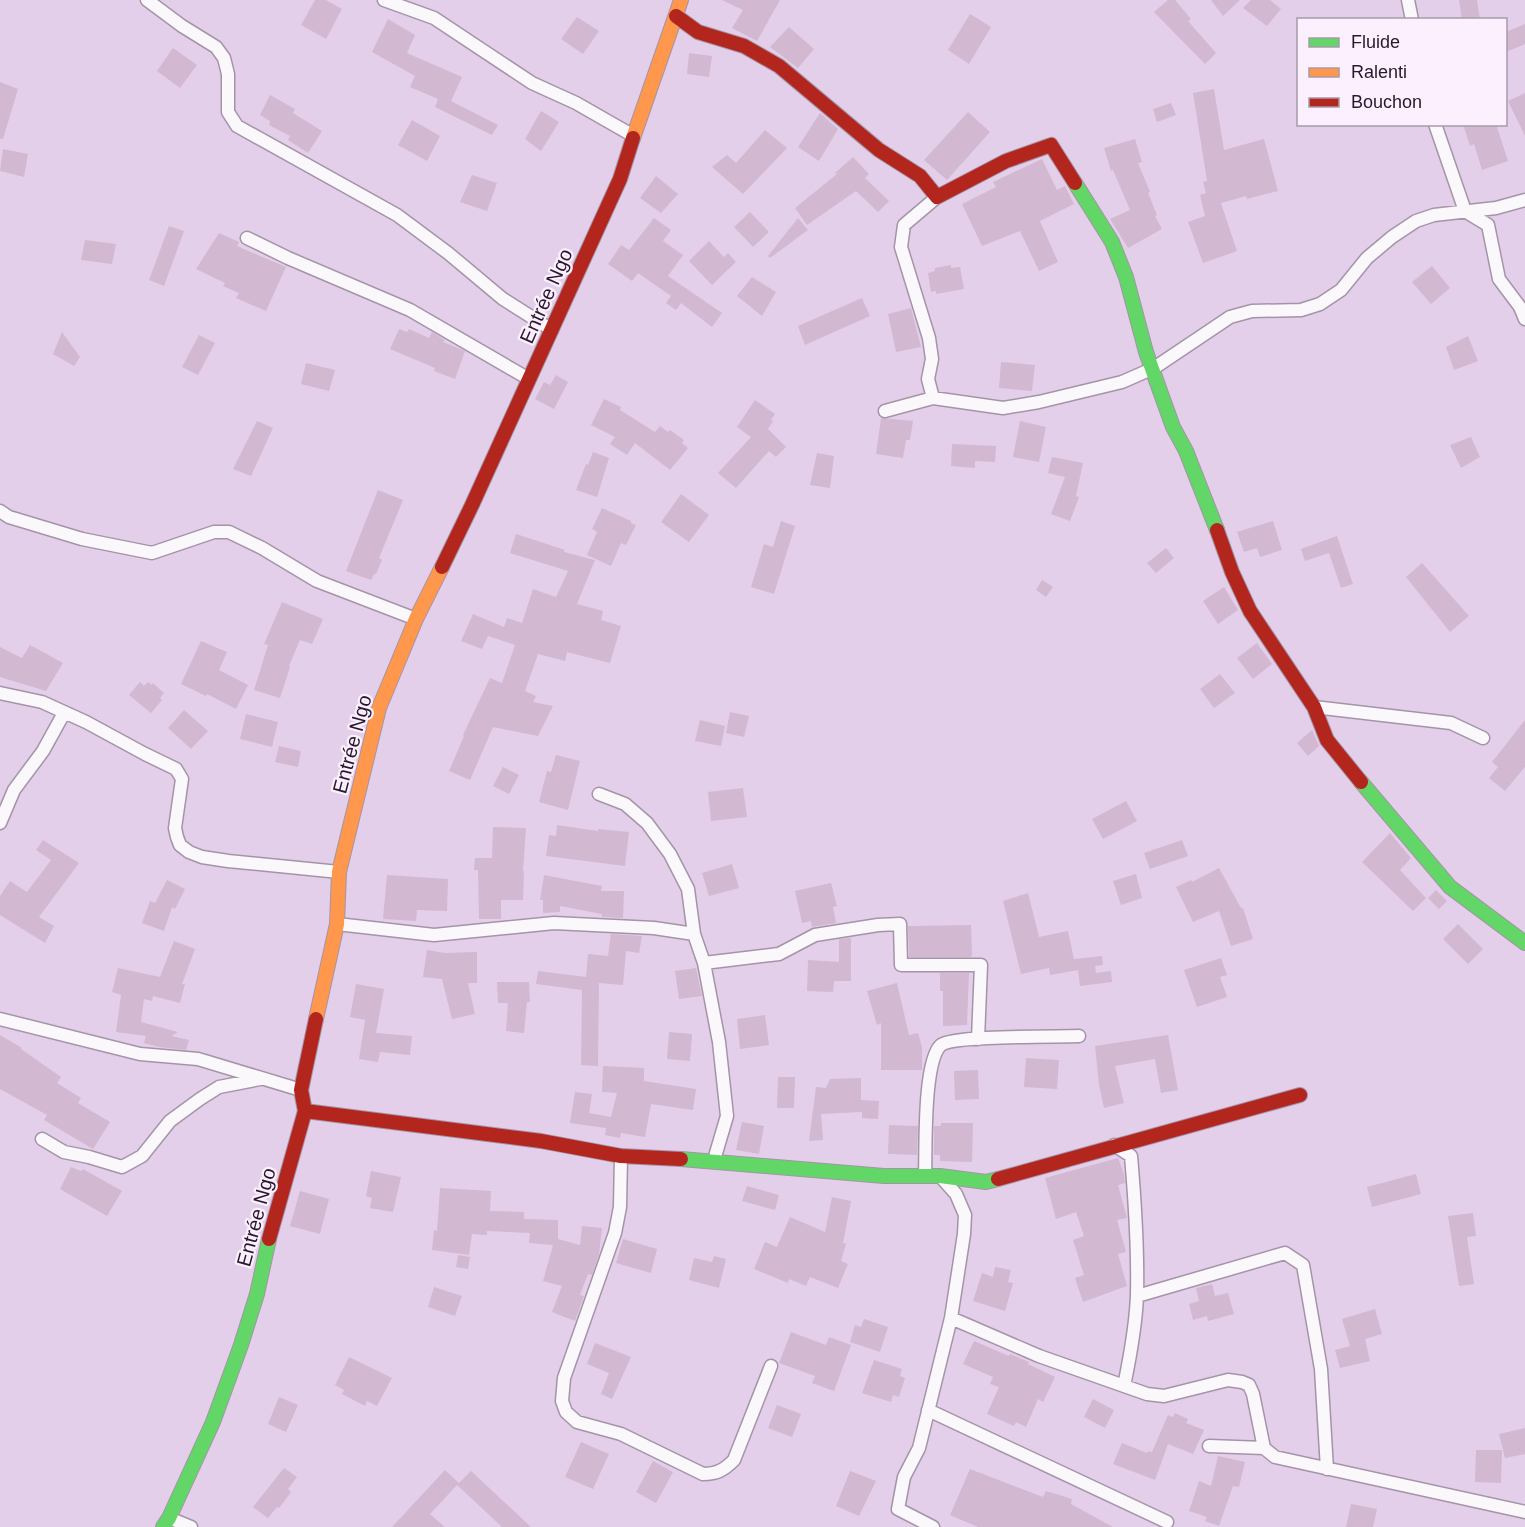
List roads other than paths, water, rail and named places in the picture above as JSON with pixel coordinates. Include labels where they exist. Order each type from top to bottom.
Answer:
[{"type":"street","points":[[147,0],[216,47],[224,58],[228,74],[228,112],[237,126],[397,215],[448,253],[503,299],[552,330]]},
{"type":"street","points":[[384,0],[434,18],[532,83],[632,135]]},
{"type":"street","name":"Entrée Ngo","points":[[166,1523],[213,1422],[242,1345],[257,1294],[271,1230],[305,1111],[301,1090],[337,924],[339,872],[379,708],[416,619],[472,505],[620,179],[632,135],[650,93],[681,0]]},
{"type":"street","points":[[1408,0],[1412,18]]},
{"type":"street","points":[[676,16],[698,32],[744,46],[779,66],[879,150],[920,176],[937,197]]},
{"type":"street","points":[[1436,126],[1465,211],[1488,225],[1499,279],[1520,307],[1525,319]]},
{"type":"street","points":[[933,398],[928,379],[932,358],[929,338],[901,247],[904,225],[937,197],[1000,164],[1038,147],[1051,145],[1112,242],[1126,277],[1146,352],[1154,368],[1173,427],[1186,451],[1232,572],[1250,611],[1314,707],[1328,740],[1450,887],[1525,944]]},
{"type":"street","points":[[885,411],[933,398],[1003,408],[1039,402],[1122,382],[1154,368],[1230,317],[1252,311],[1301,310],[1320,304],[1341,290],[1366,258],[1392,237],[1434,215],[1496,208],[1525,200]]},
{"type":"street","points":[[247,238],[410,310],[529,380]]},
{"type":"street","points":[[0,512],[9,517],[82,539],[152,553],[214,532],[229,532],[262,548],[317,581],[416,619]]},
{"type":"street","points":[[0,693],[42,702],[87,722],[176,769],[182,779],[175,828],[180,845],[189,852],[202,857],[339,872]]},
{"type":"street","points":[[1314,707],[1451,723],[1483,738]]},
{"type":"street","points":[[0,824],[14,790],[43,751],[64,713]]},
{"type":"street","points":[[599,794],[625,804],[647,823],[670,854],[688,889],[694,934],[704,963],[719,1042],[727,1116],[714,1160]]},
{"type":"street","points":[[337,924],[434,935],[554,923],[654,927],[694,934]]},
{"type":"street","points":[[704,963],[780,954],[815,935],[878,925],[900,924],[901,965],[981,965],[978,1039]]},
{"type":"street","points":[[0,1019],[140,1054],[198,1059],[301,1090]]},
{"type":"street","points":[[925,1176],[928,1079],[936,1052],[945,1042],[1079,1036]]},
{"type":"street","points":[[42,1139],[64,1152],[122,1167],[142,1156],[170,1121],[200,1099],[219,1087],[261,1079]]},
{"type":"street","points":[[305,1111],[542,1141],[621,1156],[714,1160],[884,1176],[940,1176],[986,1182],[1300,1095]]},
{"type":"street","points":[[1114,1145],[1131,1156],[1135,1203],[1137,1296],[1124,1386]]},
{"type":"street","points":[[621,1156],[620,1207],[615,1233],[564,1378],[562,1401],[566,1412],[577,1422],[621,1434],[703,1474],[714,1474],[725,1469],[734,1460],[771,1366]]},
{"type":"street","points":[[933,1527],[898,1509],[904,1478],[919,1448],[951,1318],[965,1215],[956,1194],[940,1176]]},
{"type":"street","points":[[1137,1296],[1285,1253],[1303,1265],[1321,1369],[1327,1469]]},
{"type":"street","points":[[951,1318],[1039,1356],[1147,1394],[1164,1396],[1228,1380],[1242,1382],[1249,1385],[1253,1394],[1264,1448]]},
{"type":"street","points":[[928,1410],[1167,1522]]},
{"type":"street","points":[[1209,1446],[1264,1448],[1275,1457],[1525,1512]]},
{"type":"street","points":[[166,1523],[191,1527]]}]
